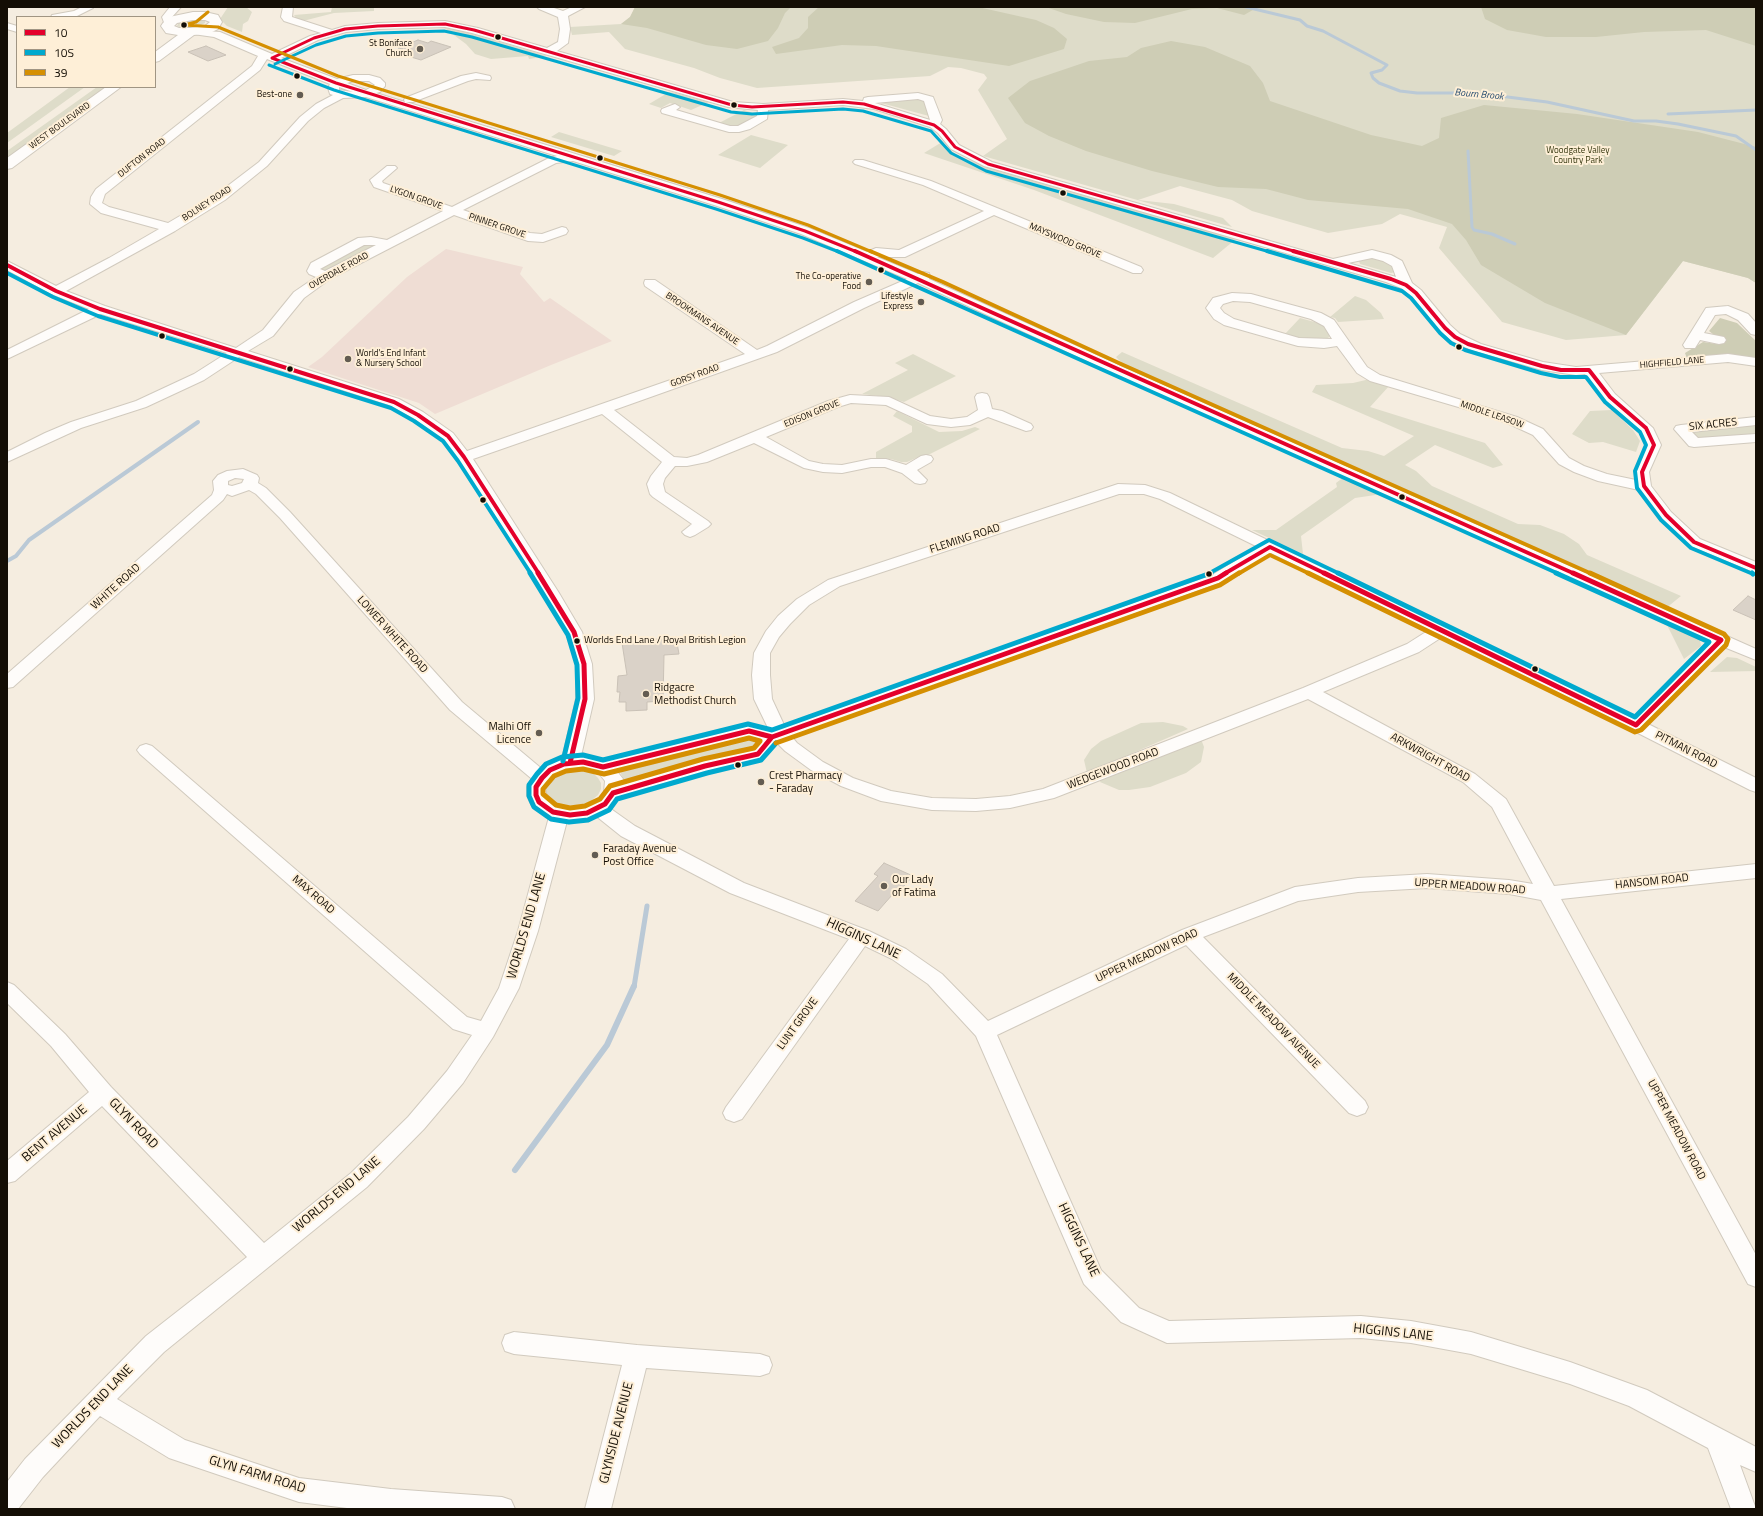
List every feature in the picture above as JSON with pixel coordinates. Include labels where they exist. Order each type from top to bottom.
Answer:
[{"type":"main road","points":[[175,20],[204,7]]},
{"type":"main road","points":[[175,20],[179,32],[194,32],[208,29],[214,26],[215,20],[223,7]]},
{"type":"main road","points":[[175,20],[205,16],[215,20]]},
{"type":"main road","points":[[156,57],[194,32]]},
{"type":"main road","name":"WEST BOULEVARD","points":[[7,165],[113,88]]},
{"type":"street","points":[[288,7],[286,17],[288,19],[332,33]]},
{"type":"street","points":[[542,7],[563,15],[580,7]]},
{"type":"street","points":[[62,16],[84,12]]},
{"type":"street","points":[[546,52],[563,43],[565,29],[563,15]]},
{"type":"street","points":[[215,20],[224,30],[275,58]]},
{"type":"street","points":[[275,58],[314,38],[357,27],[429,23],[445,24],[464,28],[727,104],[742,107],[854,103],[882,108],[934,125],[942,131],[955,147],[988,164],[1406,284]]},
{"type":"street","points":[[194,32],[216,34],[340,86],[409,100],[557,152]]},
{"type":"street","name":"DUFTON ROAD","points":[[171,228],[105,210],[96,204],[97,197],[100,192],[256,68],[275,58]]},
{"type":"street","name":"DUFTON ROAD","points":[[256,68],[275,58]]},
{"type":"street","points":[[409,100],[465,78],[476,76],[486,78]]},
{"type":"street","points":[[340,86],[361,78],[376,80],[380,83],[380,86],[372,92]]},
{"type":"street","name":"BOLNEY ROAD","points":[[56,291],[114,261],[221,197],[263,164],[304,119],[320,106],[340,86]]},
{"type":"street","points":[[372,92],[557,152],[580,155],[754,205],[810,225],[910,266],[1141,379],[1756,656]]},
{"type":"street","points":[[854,103],[865,100],[918,96],[930,99],[936,120],[934,125]]},
{"type":"street","points":[[674,107],[666,111],[729,129],[739,129],[746,127],[763,117],[763,107]]},
{"type":"street","points":[[454,211],[557,152]]},
{"type":"street","points":[[580,155],[805,231],[884,263],[910,266],[993,211]]},
{"type":"street","name":"MAYSWOOD GROVE","points":[[859,162],[927,183],[1137,270]]},
{"type":"street","name":"LYGON GROVE","points":[[391,168],[376,180],[378,185],[454,211]]},
{"type":"street","name":"PINNER GROVE","points":[[454,211],[528,237],[543,238],[562,231]]},
{"type":"street","name":"OVERDALE ROAD","points":[[7,458],[50,436],[76,425],[126,409],[164,394],[199,377],[268,333],[299,295],[326,276],[313,270],[315,266],[362,242],[371,240],[390,244],[454,211]]},
{"type":"street","points":[[876,252],[871,254],[883,260],[884,263]]},
{"type":"street","points":[[1333,262],[1372,254],[1387,258],[1398,264],[1406,284]]},
{"type":"street","points":[[7,265],[56,291],[100,309],[394,402],[418,415],[448,436],[464,457],[551,593],[574,632],[584,664],[585,699],[570,763]]},
{"type":"street","name":"GORSY ROAD","points":[[464,457],[604,409],[772,348],[859,305],[910,266]]},
{"type":"street","name":"BROOKMANS AVENUE","points":[[650,283],[755,355]]},
{"type":"street","name":"HIGHFIELD LANE","points":[[1406,284],[1416,293],[1445,328],[1456,337],[1468,344],[1542,366],[1561,370],[1589,370],[1728,358],[1756,362]]},
{"type":"street","name":"MIDDLE LEASOW","points":[[1341,342],[1324,344],[1298,342],[1229,322],[1219,316],[1213,308],[1218,301],[1232,297],[1251,298],[1316,316],[1329,323],[1362,370],[1375,378],[1512,420],[1538,432],[1564,461],[1579,469],[1604,478],[1644,486]]},
{"type":"street","points":[[7,355],[100,309]]},
{"type":"street","points":[[1718,340],[1693,340],[1711,311],[1728,310],[1743,317],[1756,331]]},
{"type":"street","points":[[1589,370],[1610,397],[1646,428],[1654,445],[1642,472],[1644,486],[1666,514],[1694,542],[1756,568]]},
{"type":"street","points":[[982,397],[986,412],[997,414],[1026,427]]},
{"type":"street","name":"EDISON GROVE","points":[[670,461],[687,462],[702,459],[850,399],[890,401],[928,420],[951,423],[970,421],[986,412]]},
{"type":"street","points":[[604,409],[670,461],[666,468],[658,476],[655,484],[658,494],[703,524],[690,532]]},
{"type":"street","name":"SIX ACRES","points":[[1756,421],[1681,429],[1694,443],[1756,438]]},
{"type":"street","points":[[754,437],[804,464],[823,468],[842,469],[871,463],[886,463],[907,470],[920,480]]},
{"type":"street","points":[[907,470],[926,459]]},
{"type":"street","name":"WHITE ROAD","points":[[7,683],[218,497],[222,489],[237,490],[250,484]]},
{"type":"street","name":"LOWER WHITE ROAD","points":[[250,484],[261,491],[285,515],[456,706],[542,778]]},
{"type":"street","name":"FLEMING ROAD","points":[[776,736],[763,699],[761,676],[762,653],[772,635],[784,620],[803,602],[834,583],[1118,489],[1145,490],[1165,496],[1270,547]]},
{"type":"street","points":[[613,793],[705,766],[758,754],[776,736],[1218,578],[1270,547]]},
{"type":"street","name":"PITMAN ROAD","points":[[1270,547],[1636,725],[1756,786]]},
{"type":"street","name":"WEDGEWOOD ROAD","points":[[776,736],[817,766],[847,782],[888,797],[932,804],[983,804],[1010,802],[1047,794],[1309,692],[1413,648],[1441,630]]},
{"type":"street","points":[[1636,725],[1721,640]]},
{"type":"street","name":"ARKWRIGHT ROAD","points":[[1309,692],[1469,778],[1499,802],[1548,894]]},
{"type":"street","points":[[603,767],[614,779],[615,786],[609,800],[598,808],[578,814],[559,814],[544,807],[539,802],[536,795],[536,787],[542,778],[557,766],[583,762],[603,767],[749,731],[776,736]]},
{"type":"street","name":"MAX ROAD","points":[[146,750],[460,1023],[486,1031]]},
{"type":"street","name":"HIGGINS LANE","points":[[598,808],[628,831],[679,859],[737,888],[862,936],[899,954],[935,979],[986,1032],[1092,1277],[1130,1315],[1167,1332],[1361,1327],[1411,1332],[1470,1343],[1570,1373],[1638,1398],[1756,1460]]},
{"type":"street","name":"WORLDS END LANE","points":[[7,1503],[34,1468],[155,1344],[359,1180],[416,1123],[455,1077],[486,1031],[509,988],[528,930],[559,814]]},
{"type":"street","name":"HANSOM ROAD","points":[[1548,894],[1756,871]]},
{"type":"street","name":"UPPER MEADOW ROAD","points":[[986,1032],[1189,935],[1295,894],[1358,885],[1427,881],[1509,887],[1548,894],[1756,1277]]},
{"type":"street","name":"MIDDLE MEADOW AVENUE","points":[[1189,935],[1357,1106]]},
{"type":"street","name":"LUNT GROVE","points":[[734,1113],[862,936]]},
{"type":"street","name":"GLYN ROAD","points":[[7,990],[58,1040],[103,1093],[262,1257]]},
{"type":"street","name":"BENT AVENUE","points":[[7,1174],[103,1093]]},
{"type":"street","points":[[514,1343],[637,1356],[760,1365]]},
{"type":"street","name":"GLYNSIDE AVENUE","points":[[598,1509],[637,1356]]},
{"type":"street","name":"GLYN FARM ROAD","points":[[98,1401],[178,1450],[299,1490],[391,1501],[502,1509]]},
{"type":"street","points":[[1718,1440],[1744,1509]]},
{"type":"shaded area","points":[[446,249],[523,267],[520,274],[544,302],[550,298],[612,341],[435,414],[419,403],[308,367],[322,357],[407,277]]},
{"type":"green space","points":[[228,7],[246,7],[252,12],[248,21],[243,24],[242,32],[227,26],[220,19]]},
{"type":"green space","points":[[332,7],[374,7],[374,11],[334,13],[303,21],[297,19],[294,15],[331,12]]},
{"type":"green space","name":"Woodgate Valley Country Park","points":[[635,7],[1756,7],[1756,283],[1748,278],[1683,261],[1626,335],[1566,340],[1502,322],[1439,248],[1447,227],[1400,214],[1382,224],[1328,233],[1252,211],[1232,200],[1180,186],[1138,200],[1174,204],[1223,218],[1232,227],[983,156],[1007,139],[978,90],[987,78],[984,74],[961,68],[948,67],[930,76],[757,88],[720,78],[694,68],[625,49],[609,32],[572,35],[570,27],[621,24],[630,17]]},
{"type":"green space","points":[[635,7],[791,7],[785,13],[778,28],[768,41],[737,49],[706,45],[647,28],[621,24],[630,17]]},
{"type":"green space","points":[[819,7],[978,7],[1036,20],[1054,28],[1067,39],[1064,49],[1009,66],[876,46],[842,45],[776,54],[772,47],[799,38],[808,28],[808,17]]},
{"type":"green space","points":[[1046,7],[1258,7],[1244,15],[1217,8],[1192,9],[1135,23],[1104,22],[1066,14]]},
{"type":"green space","points":[[1481,7],[1756,7],[1756,46],[1706,30],[1644,32],[1596,37],[1546,37],[1507,30],[1485,19]]},
{"type":"green space","points":[[184,20],[202,20],[205,21],[205,23],[197,27],[185,29],[177,26],[179,22]]},
{"type":"green space","points":[[443,27],[459,30],[547,56],[529,59],[528,56],[491,59],[475,54],[466,44]]},
{"type":"green space","points":[[1171,41],[1205,47],[1250,66],[1263,83],[1270,101],[1371,135],[1422,146],[1439,138],[1441,118],[1484,105],[1577,114],[1698,132],[1756,147],[1756,283],[1748,278],[1683,261],[1626,335],[1545,303],[1481,265],[1466,240],[1452,224],[1408,209],[1308,200],[1266,189],[1218,187],[1152,171],[1086,151],[1049,136],[1025,123],[1008,98],[1030,81],[1089,61],[1127,57],[1141,48]]},
{"type":"green space","points":[[69,88],[84,88],[7,143],[7,133]]},
{"type":"green space","points":[[96,88],[105,88],[7,159],[7,151]]},
{"type":"green space","points":[[669,92],[709,102],[691,110],[670,103],[661,108],[649,104]]},
{"type":"green space","points":[[925,100],[929,116],[881,103],[882,101]]},
{"type":"green space","points":[[744,110],[756,114],[758,117],[741,126],[734,127],[719,123]]},
{"type":"green space","points":[[559,132],[622,151],[614,156],[551,137]]},
{"type":"green space","points":[[751,135],[788,145],[760,168],[718,155]]},
{"type":"green space","points":[[942,142],[955,154],[978,164],[1236,239],[1213,258],[1034,190],[924,153]]},
{"type":"green space","points":[[585,156],[758,209],[858,247],[855,248],[582,157]]},
{"type":"green space","points":[[362,244],[370,244],[375,246],[375,248],[326,272],[318,270]]},
{"type":"green space","points":[[1380,259],[1395,267],[1395,272],[1391,273],[1360,264],[1359,261]]},
{"type":"green space","points":[[945,287],[948,287],[1084,348],[1080,349]]},
{"type":"green space","points":[[1355,296],[1366,300],[1381,313],[1384,319],[1338,322],[1335,318],[1330,317]]},
{"type":"green space","points":[[1300,318],[1318,323],[1325,327],[1330,336],[1325,341],[1311,342],[1284,335]]},
{"type":"green space","points":[[1720,318],[1737,323],[1756,341],[1756,359],[1687,359],[1685,353],[1703,342],[1717,344],[1723,342],[1709,331]]},
{"type":"green space","points":[[1122,352],[1342,448],[1368,451],[1384,456],[1414,436],[1312,392],[1316,385],[1353,383],[1370,379],[1390,385],[1370,407],[1485,443],[1503,465],[1493,468],[1435,445],[1405,465],[1416,471],[1432,486],[1518,524],[1540,525],[1564,534],[1579,544],[1587,555],[1681,596],[1665,609],[1126,367],[1116,357]]},
{"type":"green space","points":[[913,354],[956,376],[904,402],[888,397],[862,394],[908,370],[895,363]]},
{"type":"green space","points":[[1612,410],[1633,430],[1640,441],[1636,452],[1603,442],[1589,443],[1572,434],[1590,411]]},
{"type":"green space","points":[[897,411],[939,432],[962,431],[975,427],[980,429],[926,456],[923,455],[907,462],[876,458],[876,452],[912,432],[912,426],[893,416]]},
{"type":"green space","points":[[1756,425],[1756,435],[1701,440],[1691,434],[1693,432]]},
{"type":"green space","points":[[1344,477],[1382,494],[1355,498],[1301,536],[1303,554],[1252,530],[1276,530],[1337,487],[1336,483]]},
{"type":"green space","points":[[1666,623],[1700,640],[1701,646],[1684,659]]},
{"type":"green space","points":[[1727,657],[1737,658],[1756,667],[1756,671],[1710,672]]},
{"type":"green space","points":[[1163,722],[1183,726],[1188,729],[1087,773],[1084,760],[1091,749],[1101,741],[1141,723]]},
{"type":"green space","points":[[754,736],[763,737],[757,748],[624,780],[617,766]]},
{"type":"green space","points":[[1201,739],[1204,747],[1201,762],[1186,773],[1150,787],[1129,790],[1119,790],[1100,782],[1102,777]]},
{"type":"green space","points":[[579,769],[594,774],[598,778],[601,783],[601,789],[598,795],[585,804],[567,806],[552,802],[547,797],[545,792],[549,780],[561,772]]},
{"type":"building","name":"St Boniface Church","points":[[418,40],[428,43],[431,41],[451,47],[421,60],[394,52],[403,49],[398,48]]},
{"type":"building","points":[[206,46],[226,55],[208,61],[188,52]]},
{"type":"building","points":[[1748,596],[1756,600],[1756,620],[1733,610]]},
{"type":"building","points":[[676,637],[679,654],[664,655],[663,701],[647,702],[647,710],[626,711],[626,702],[619,702],[620,692],[617,692],[618,676],[627,675],[622,643]]},
{"type":"building","name":"Our Lady of Fatima","points":[[884,863],[913,876],[903,887],[900,886],[878,911],[855,901],[878,876],[874,874]]},
{"type":"waterway","name":"Bourn Brook","points":[[1246,7],[1300,20],[1307,26],[1323,31],[1387,65],[1382,70],[1371,73],[1373,78],[1379,83],[1400,91],[1417,93],[1476,93],[1547,102],[1634,121],[1656,121],[1678,124],[1736,136],[1756,150]]},
{"type":"waterway","points":[[1668,114],[1756,110]]},
{"type":"waterway","points":[[1468,151],[1472,227],[1474,230],[1492,234],[1515,244]]},
{"type":"waterway","points":[[7,561],[16,556],[29,540],[198,422]]},
{"type":"waterway","points":[[634,987],[647,906]]},
{"type":"waterway","points":[[515,1170],[607,1045],[634,986]]},
{"type":"transit line","name":"39","points":[[208,12],[196,22],[184,25],[218,27],[338,76],[720,195],[808,225],[943,282],[1121,364],[1397,486],[1724,634],[1728,639],[1726,645],[1641,730],[1635,732],[1270,555],[1220,585],[776,743]]},
{"type":"transit line","name":"10","points":[[272,58],[314,38],[345,29],[378,26],[445,24],[474,30],[732,105],[752,107],[843,102],[864,104],[934,125],[942,131],[955,147],[988,164],[1391,279],[1406,285],[1416,293],[1445,328],[1455,337],[1468,344],[1542,366],[1561,370],[1589,370],[1610,397],[1646,428],[1654,445],[1642,472],[1644,486],[1666,515],[1694,542],[1756,568]]},
{"type":"transit line","name":"10S","points":[[275,64],[316,45],[346,36],[378,33],[444,31],[472,37],[731,112],[752,114],[843,109],[863,111],[931,131],[951,153],[986,171],[1389,286],[1402,291],[1411,298],[1440,333],[1451,343],[1465,350],[1541,373],[1560,377],[1586,377],[1605,402],[1640,432],[1646,445],[1635,471],[1637,488],[1661,520],[1691,548],[1753,574]]},
{"type":"transit line","name":"10","points":[[272,58],[336,83],[718,202],[805,231],[855,251],[1721,640],[1636,725],[1270,547],[1218,578],[772,737]]},
{"type":"transit line","name":"10S","points":[[269,65],[334,90],[716,209],[803,238],[852,257],[1709,642],[1635,717],[1269,540],[1215,572],[772,730],[748,724],[603,760],[583,755],[562,757],[546,764],[537,774],[529,785],[529,796],[534,807],[551,819],[569,822],[588,820],[609,810],[617,799],[707,773],[761,760],[776,743]]},
{"type":"transit line","name":"10","points":[[7,265],[56,291],[100,309],[394,402],[418,415],[448,436],[464,457],[551,593],[574,632],[584,664],[585,699],[570,763]]},
{"type":"transit line","name":"10S","points":[[7,273],[53,297],[98,316],[391,408],[414,421],[443,441],[458,461],[568,635],[577,665],[578,698],[563,761]]},
{"type":"transit line","name":"10","points":[[749,731],[772,737],[758,754],[705,766],[613,793],[605,804],[587,813],[570,815],[553,812],[539,802],[536,795],[536,787],[542,778],[550,770],[564,764],[583,762],[603,767],[749,731]]},
{"type":"transit line","name":"39","points":[[749,738],[760,741],[754,748],[703,759],[610,786],[600,799],[585,806],[570,808],[556,805],[543,794],[543,789],[554,776],[566,771],[583,769],[604,774],[749,738]]},
{"type":"place","name":"St Boniface Church","points":[[420,49]]},
{"type":"place","name":"Best-one","points":[[300,95]]},
{"type":"place","name":"The Co-operative Food","points":[[869,282]]},
{"type":"place","name":"Lifestyle Express","points":[[921,302]]},
{"type":"place","name":"World's End Infant & Nursery School","points":[[348,359]]},
{"type":"place","name":"Worlds End Lane / Royal British Legion","points":[[577,641]]},
{"type":"place","name":"Ridgacre Methodist Church","points":[[646,694]]},
{"type":"place","name":"Malhi Off Licence","points":[[539,733]]},
{"type":"place","name":"Crest Pharmacy - Faraday","points":[[761,782]]},
{"type":"place","name":"Faraday Avenue Post Office","points":[[595,855]]},
{"type":"place","name":"Our Lady of Fatima","points":[[884,886]]}]
